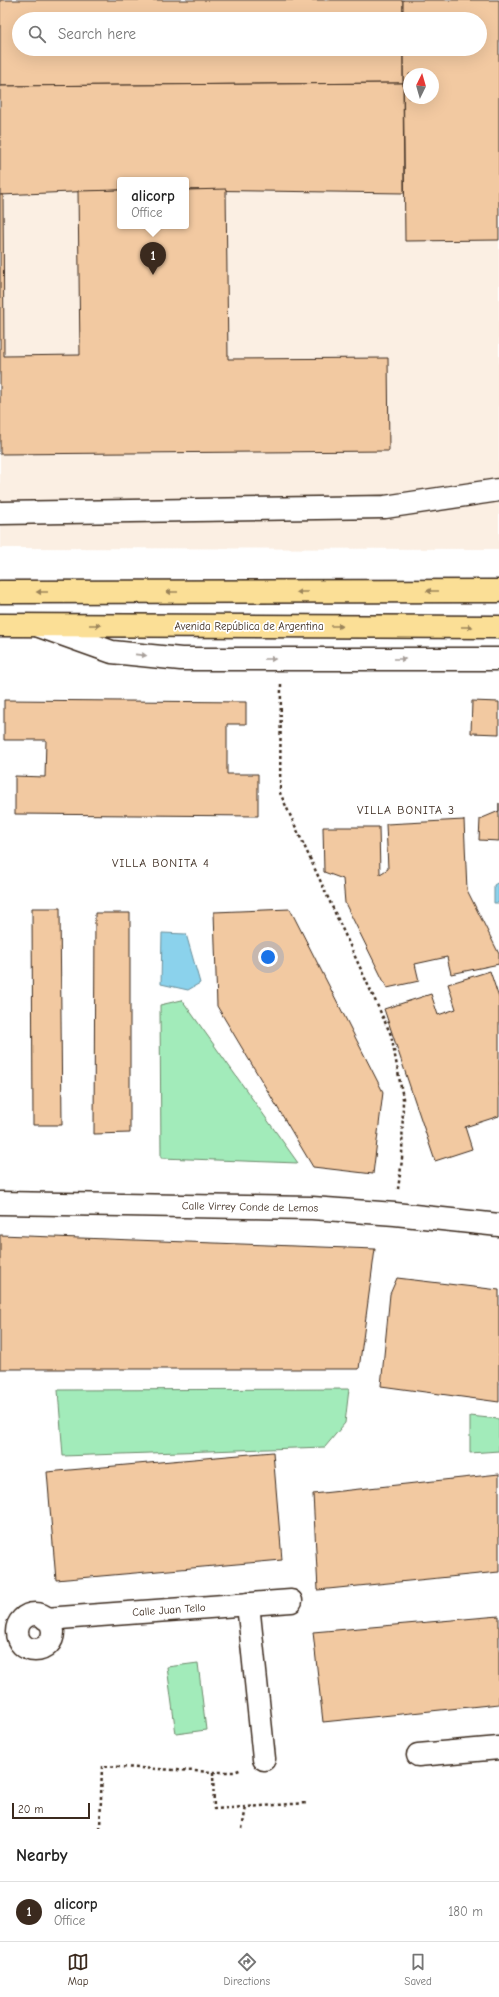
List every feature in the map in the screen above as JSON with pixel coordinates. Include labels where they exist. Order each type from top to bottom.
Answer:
[{"type":"main road","points":[[0,592],[499,591]]},
{"type":"main road","name":"Avenida República de Argentina","points":[[0,625],[499,627]]},
{"type":"street","points":[[0,513],[385,507],[499,490]]},
{"type":"street","points":[[36,625],[112,652],[181,659],[499,659]]},
{"type":"street","name":"Calle Virrey Conde de Lemos","points":[[0,1203],[312,1208],[395,1214],[499,1225]]},
{"type":"street","name":"Calle Juan Tello","points":[[46,1619],[52,1629],[50,1641],[41,1649],[36,1650],[29,1649],[20,1643],[16,1632],[10,1623],[36,1614],[46,1619],[291,1601]]},
{"type":"street","points":[[248,1604],[264,1759]]},
{"type":"street","points":[[418,1755],[499,1748]]},
{"type":"path","points":[[281,659],[280,793],[391,1035],[403,1098],[402,1160],[395,1214]]},
{"type":"path","points":[[100,1829],[102,1766],[234,1772],[264,1759]]},
{"type":"path","points":[[213,1772],[214,1809],[308,1803]]},
{"type":"path","points":[[242,1829],[246,1807]]},
{"type":"shaded area","points":[[0,0],[499,0],[499,549],[0,548]]},
{"type":"green space","points":[[182,1000],[298,1163],[161,1158],[160,1005]]},
{"type":"green space","points":[[349,1389],[345,1423],[325,1447],[63,1456],[58,1390]]},
{"type":"green space","points":[[470,1416],[499,1419],[499,1451],[470,1453]]},
{"type":"green space","points":[[198,1663],[206,1730],[176,1734],[167,1667]]},
{"type":"water","points":[[499,882],[499,903],[494,903],[494,885]]},
{"type":"water","points":[[162,933],[186,934],[200,983],[188,990],[161,984]]},
{"type":"building","points":[[0,0],[403,0],[403,12],[12,12],[12,56],[403,56],[403,83],[0,86]]},
{"type":"building","points":[[403,0],[499,0],[499,240],[405,241],[404,104],[439,104],[439,68],[403,68],[403,56],[487,56],[487,12],[403,12]]},
{"type":"building","points":[[403,83],[404,193],[189,190],[189,177],[117,177],[117,190],[0,195],[0,86]]},
{"type":"building","points":[[226,189],[228,359],[388,358],[389,451],[0,454],[0,195],[3,195],[4,356],[80,355],[78,191],[117,190],[117,229],[189,229],[189,190]]},
{"type":"building","points":[[4,700],[246,702],[246,724],[227,724],[227,774],[258,774],[258,816],[15,814],[15,776],[45,777],[46,740],[4,740]]},
{"type":"building","points":[[472,701],[499,702],[499,734],[471,733]]},
{"type":"building","points":[[499,811],[499,841],[479,840],[480,819]]},
{"type":"building","points":[[464,820],[467,890],[499,954],[499,964],[451,974],[447,957],[415,964],[419,981],[387,988],[345,903],[343,879],[324,872],[323,827],[379,827],[380,874],[388,869],[386,824]]},
{"type":"building","points":[[32,908],[60,908],[62,1125],[33,1125]]},
{"type":"building","points":[[290,909],[383,1092],[373,1174],[313,1167],[217,1006],[214,912]]},
{"type":"building","points":[[95,913],[130,913],[130,1133],[94,1134]]},
{"type":"building","points":[[490,971],[499,998],[499,1116],[465,1127],[472,1149],[435,1161],[384,1009],[431,994],[438,1015],[456,1009],[448,984]]},
{"type":"building","points":[[0,1235],[375,1249],[359,1369],[0,1369]]},
{"type":"building","points":[[397,1278],[499,1290],[499,1402],[381,1386],[390,1294]]},
{"type":"building","points":[[273,1452],[282,1560],[56,1580],[47,1472]]},
{"type":"building","points":[[499,1474],[499,1572],[318,1590],[313,1494]]},
{"type":"building","points":[[499,1616],[499,1704],[323,1722],[313,1632]]},
{"type":"place","name":"alicorp","points":[[153,275]]},
{"type":"district","name":"VILLA BONITA 3","points":[[406,810]]},
{"type":"district","name":"VILLA BONITA 4","points":[[161,863]]}]
